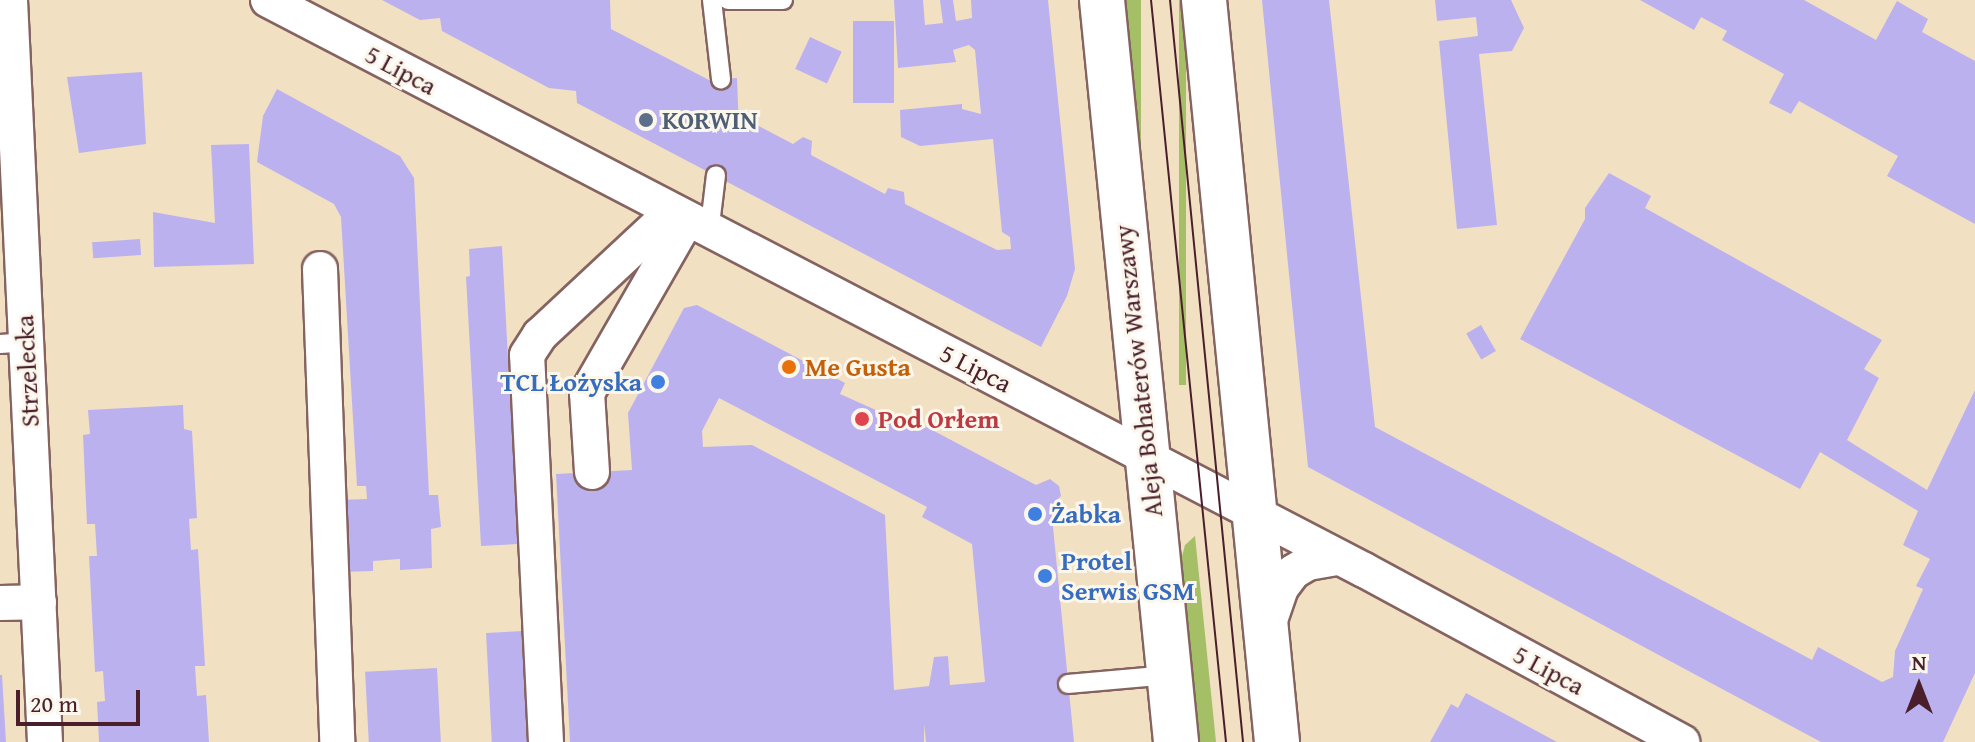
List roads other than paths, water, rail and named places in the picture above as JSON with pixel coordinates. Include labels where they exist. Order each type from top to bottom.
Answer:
[{"type":"street","name":"Strzelecka","points":[[10,0],[13,343],[39,602],[45,742]]},
{"type":"street","name":"5 Lipca","points":[[268,0],[688,222],[1146,456],[1682,742]]},
{"type":"street","name":"Aleja Bohaterów Warszawy","points":[[1102,0],[1176,742]]},
{"type":"street","points":[[1204,0],[1277,742]]},
{"type":"street","points":[[592,472],[587,393],[688,222]]},
{"type":"street","points":[[546,742],[527,355],[540,335],[688,222]]},
{"type":"street","points":[[320,269],[337,742]]},
{"type":"street","points":[[1267,633],[1281,588],[1293,572],[1308,563],[1337,558]]},
{"type":"street","points":[[0,603],[39,602]]},
{"type":"lane","points":[[712,0],[721,79]]},
{"type":"lane","points":[[728,0],[783,0]]},
{"type":"lane","points":[[688,222],[716,175]]},
{"type":"lane","points":[[1068,684],[1169,675]]},
{"type":"tram line","points":[[1151,0],[1226,742]]},
{"type":"tram line","points":[[1170,0],[1243,742]]},
{"type":"place","name":"KORWIN","points":[[646,120]]},
{"type":"place","name":"Me Gusta","points":[[789,367]]},
{"type":"place","name":"TCL Łożyska","points":[[658,382]]},
{"type":"place","name":"Pod Orłem","points":[[862,419]]},
{"type":"place","name":"Żabka","points":[[1035,514]]},
{"type":"place","name":"Protel Serwis GSM","points":[[1045,576]]}]
